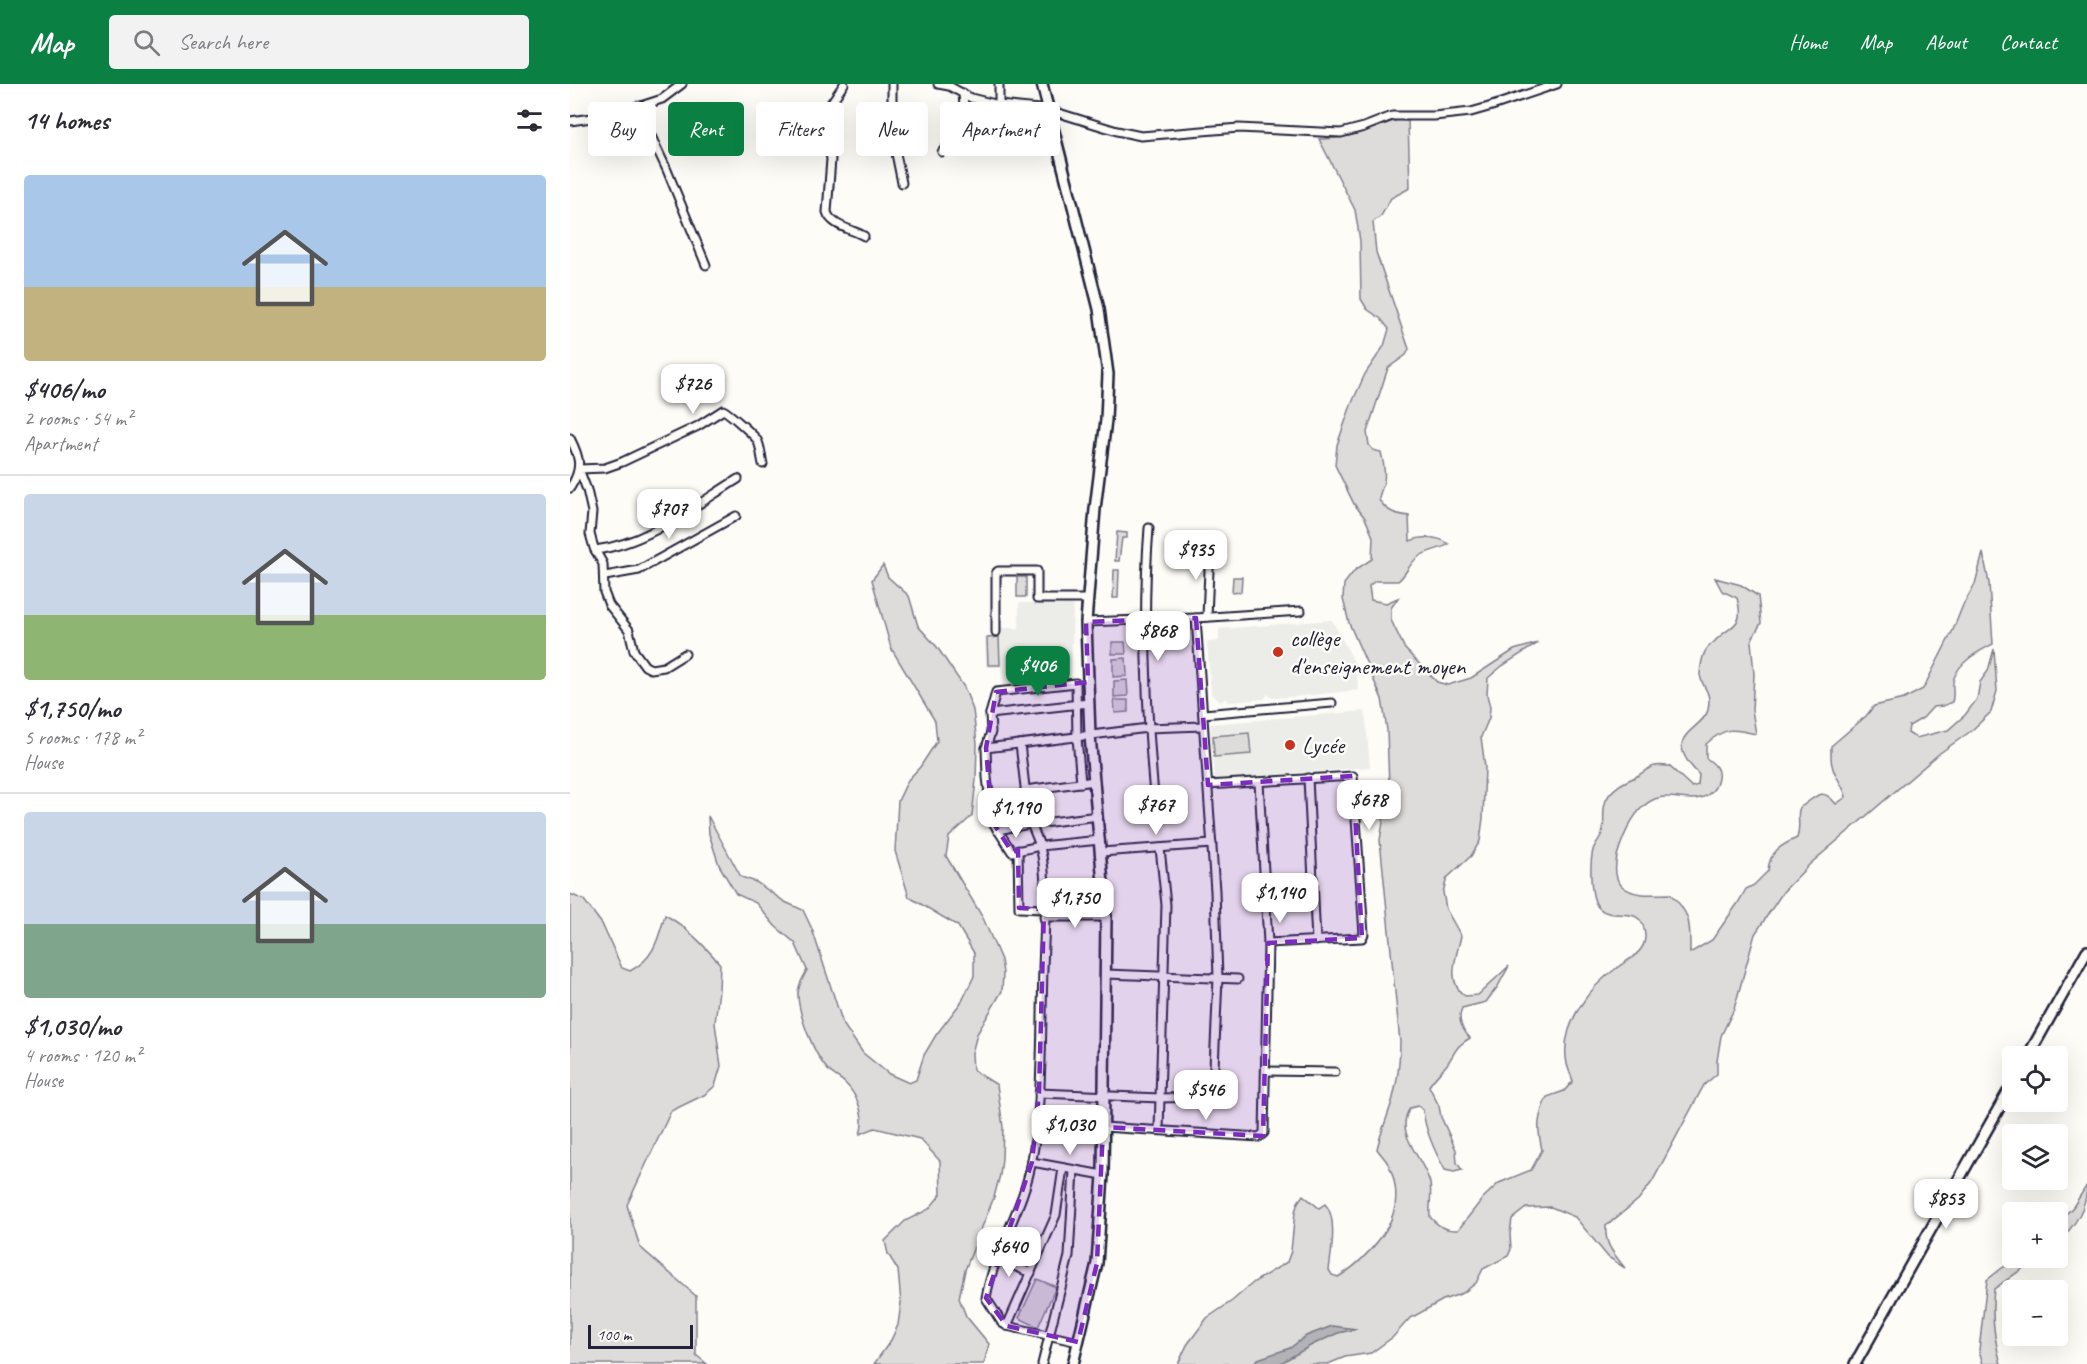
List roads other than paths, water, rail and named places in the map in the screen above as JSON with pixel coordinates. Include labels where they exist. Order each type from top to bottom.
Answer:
[{"type":"main road","points":[[1042,84],[1047,102]]},
{"type":"main road","points":[[1060,154],[1099,309],[1107,353],[1108,396],[1086,599],[1090,736],[1106,917],[1103,1175],[1097,1263],[1073,1364]]},
{"type":"main road","points":[[2034,1046],[2087,951]]},
{"type":"main road","points":[[1855,1364],[2002,1103]]},
{"type":"street","points":[[652,102],[662,99],[682,84]]},
{"type":"street","points":[[844,84],[831,103],[825,118],[831,159],[827,212],[833,223],[864,236]]},
{"type":"street","points":[[892,84],[892,134],[902,183]]},
{"type":"street","points":[[938,84],[950,86],[971,98],[987,102]]},
{"type":"street","points":[[999,84],[999,102]]},
{"type":"street","points":[[1060,113],[1141,136],[1239,128],[1341,133],[1392,116],[1434,116],[1471,112],[1557,84]]},
{"type":"street","points":[[963,93],[964,102]]},
{"type":"street","points":[[570,121],[588,118]]},
{"type":"street","points":[[656,146],[706,265]]},
{"type":"street","points":[[579,469],[605,468],[622,462],[698,426],[723,410],[757,440],[763,464]]},
{"type":"street","points":[[570,438],[578,455],[579,469],[587,490],[592,512],[590,534],[603,564],[604,592],[609,605],[629,630],[634,651],[645,666],[651,669],[664,667],[685,654]]},
{"type":"street","points":[[570,488],[579,469]]},
{"type":"street","points":[[595,550],[612,548],[632,541],[738,479]]},
{"type":"street","points":[[605,576],[639,570],[736,516]]},
{"type":"street","points":[[1149,528],[1145,620],[1148,728],[1154,795]]},
{"type":"street","points":[[1206,617],[1210,547]]},
{"type":"street","points":[[996,632],[996,573],[998,571],[1037,571],[1037,599],[1086,599]]},
{"type":"street","points":[[1086,622],[1301,611]]},
{"type":"street","points":[[1039,1093],[1160,1098],[1208,1097],[1213,1090],[1218,978],[1212,844],[1196,618]]},
{"type":"street","points":[[1081,783],[1076,683],[996,692],[990,714],[991,732],[986,748],[992,821],[1012,852],[1040,846],[1100,840]]},
{"type":"street","points":[[1203,714],[1332,703]]},
{"type":"street","points":[[990,714],[1089,704]]},
{"type":"street","points":[[986,748],[1148,728],[1203,726]]},
{"type":"street","points":[[1020,744],[1030,824],[1040,846],[1043,871],[1039,1093],[1032,1162],[1016,1214],[988,1285],[986,1298],[1002,1323],[1007,1326],[1078,1342]]},
{"type":"street","points":[[1208,784],[1353,776],[1364,934],[1362,938],[1268,943]]},
{"type":"street","points":[[1308,778],[1316,941]]},
{"type":"street","points":[[1025,790],[1095,781]]},
{"type":"street","points":[[1103,1127],[1263,1136],[1267,1071],[1268,943],[1260,782]]},
{"type":"street","points":[[1043,823],[1098,816]]},
{"type":"street","points":[[997,830],[1030,824]]},
{"type":"street","points":[[1101,852],[1212,844]]},
{"type":"street","points":[[1159,1130],[1166,905],[1160,848]]},
{"type":"street","points":[[1018,850],[1018,908],[1044,913],[1106,917]]},
{"type":"street","points":[[1106,974],[1238,979]]},
{"type":"street","points":[[1267,1071],[1335,1072]]},
{"type":"street","points":[[1032,1162],[1103,1175]]},
{"type":"street","points":[[1007,1326],[1056,1215],[1063,1168]]},
{"type":"street","points":[[1042,1364],[1069,1256],[1074,1170]]},
{"type":"street","points":[[997,1259],[1031,1273]]},
{"type":"place","name":"collège d'enseignement moyen","points":[[1278,652]]},
{"type":"place","name":"Lycée","points":[[1290,745]]}]
